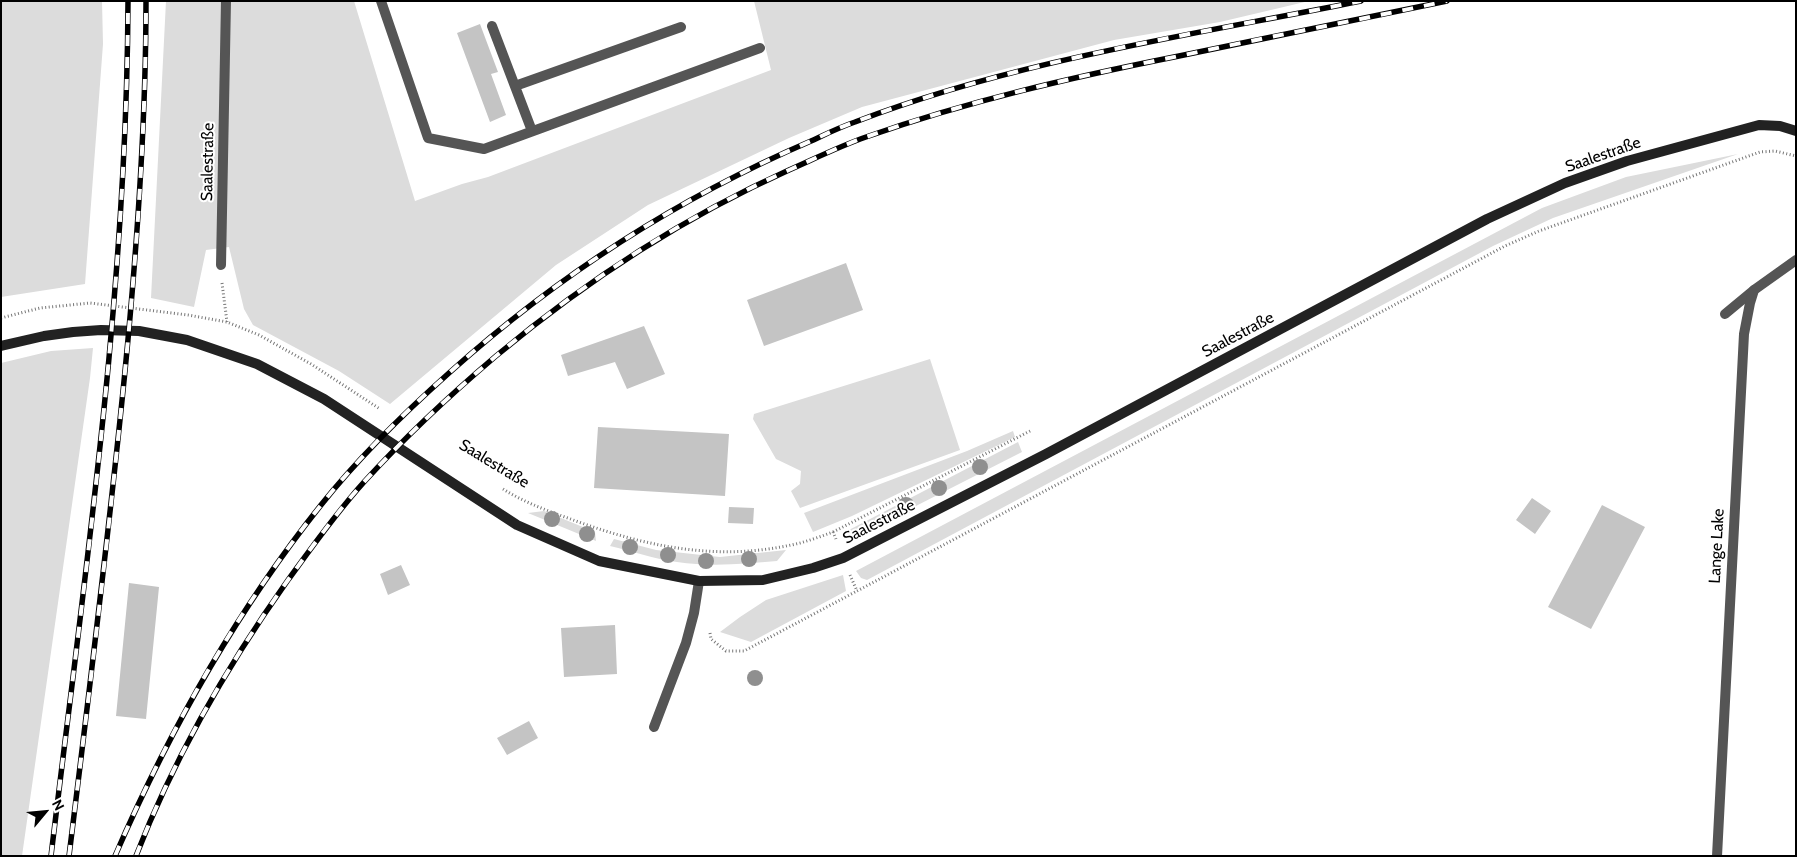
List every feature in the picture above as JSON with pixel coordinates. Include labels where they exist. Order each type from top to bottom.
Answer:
[{"type":"main road","name":"Saalestraße","points":[[1,346],[44,336],[73,332],[121,330],[153,333],[187,340],[257,364],[315,394],[517,525],[599,560],[699,581],[763,580],[813,568],[843,558],[1046,454],[1486,219],[1565,183],[1627,161],[1759,125],[1780,126],[1796,130]]},
{"type":"street","name":"Saalestraße","points":[[221,266],[226,1]]},
{"type":"street","points":[[381,1],[428,138],[484,148],[760,48]]},
{"type":"street","points":[[492,26],[532,131]]},
{"type":"street","points":[[515,86],[681,27]]},
{"type":"street","points":[[1725,314],[1754,290],[1796,260]]},
{"type":"street","name":"Lange Lake","points":[[1717,856],[1742,349],[1746,318],[1754,290]]},
{"type":"street","points":[[654,727],[686,643],[694,613],[699,581]]},
{"type":"path","points":[[709,629],[711,639],[722,648],[732,652],[744,651],[1505,246],[1573,218],[1760,152],[1775,151],[1796,156]]},
{"type":"path","points":[[221,266],[227,322]]},
{"type":"path","points":[[1,318],[40,308],[90,303],[188,315],[227,322],[259,335],[311,364],[387,414]]},
{"type":"path","name":"Saalestraße","points":[[496,485],[537,506],[610,533],[641,542],[684,550],[711,552],[757,550],[802,543],[833,532],[1032,430]]},
{"type":"path","name":"Saalestraße","points":[[833,532],[838,545]]},
{"type":"path","points":[[850,574],[857,591]]},
{"type":"shaded area","points":[[1,1],[102,1],[103,44],[85,284],[1,297]]},
{"type":"shaded area","points":[[166,1],[354,1],[415,201],[488,177],[771,70],[754,1],[1309,1],[1220,22],[1114,40],[862,107],[789,138],[648,205],[556,265],[390,404],[339,371],[253,325],[244,309],[229,247],[206,250],[194,307],[151,298]]},
{"type":"shaded area","points":[[1738,154],[1553,218],[1493,246],[867,580],[861,578],[856,571],[1542,208],[1626,177]]},
{"type":"shaded area","points":[[93,348],[22,856],[1,856],[1,363],[51,351]]},
{"type":"shaded area","points":[[930,359],[960,450],[800,508],[791,491],[800,484],[801,471],[776,459],[753,419],[754,414]]},
{"type":"shaded area","points":[[1013,431],[1015,437],[852,516],[813,532],[804,513],[967,451]]},
{"type":"shaded area","points":[[1018,442],[1022,452],[851,539],[847,531]]},
{"type":"shaded area","points":[[544,511],[595,532],[596,541],[528,513]]},
{"type":"shaded area","points":[[614,539],[656,550],[720,557],[786,550],[777,561],[714,565],[689,564],[668,561],[610,546]]},
{"type":"shaded area","points":[[843,575],[846,591],[751,642],[720,632],[766,600]]},
{"type":"building","points":[[480,24],[498,72],[491,74],[506,115],[490,122],[457,33]]},
{"type":"building","points":[[846,263],[863,310],[764,346],[747,300]]},
{"type":"building","points":[[644,326],[665,374],[627,389],[615,362],[568,376],[561,355]]},
{"type":"building","points":[[598,427],[729,434],[725,496],[594,488]]},
{"type":"building","points":[[1532,498],[1551,511],[1535,534],[1516,520]]},
{"type":"building","points":[[1602,505],[1645,527],[1591,629],[1548,607]]},
{"type":"building","points":[[729,507],[754,508],[753,524],[728,523]]},
{"type":"building","points":[[401,565],[410,585],[388,595],[380,574]]},
{"type":"building","points":[[129,583],[159,587],[146,719],[116,716]]},
{"type":"building","points":[[615,625],[617,674],[564,677],[561,628]]},
{"type":"building","points":[[529,721],[538,738],[507,755],[497,738]]},
{"type":"railway","points":[[51,856],[90,536],[112,323],[126,108],[128,1]]},
{"type":"railway","points":[[69,856],[106,553],[129,325],[143,140],[146,1]]},
{"type":"railway","points":[[115,856],[158,763],[206,673],[260,588],[321,505],[367,453],[432,388],[532,304],[576,272],[666,214],[762,163],[844,126],[916,100],[1042,65],[1361,1]]},
{"type":"railway","points":[[136,856],[167,784],[223,679],[288,580],[324,530],[364,482],[395,449],[479,371],[530,328],[636,252],[749,189],[847,144],[904,124],[1060,81],[1447,1]]}]
